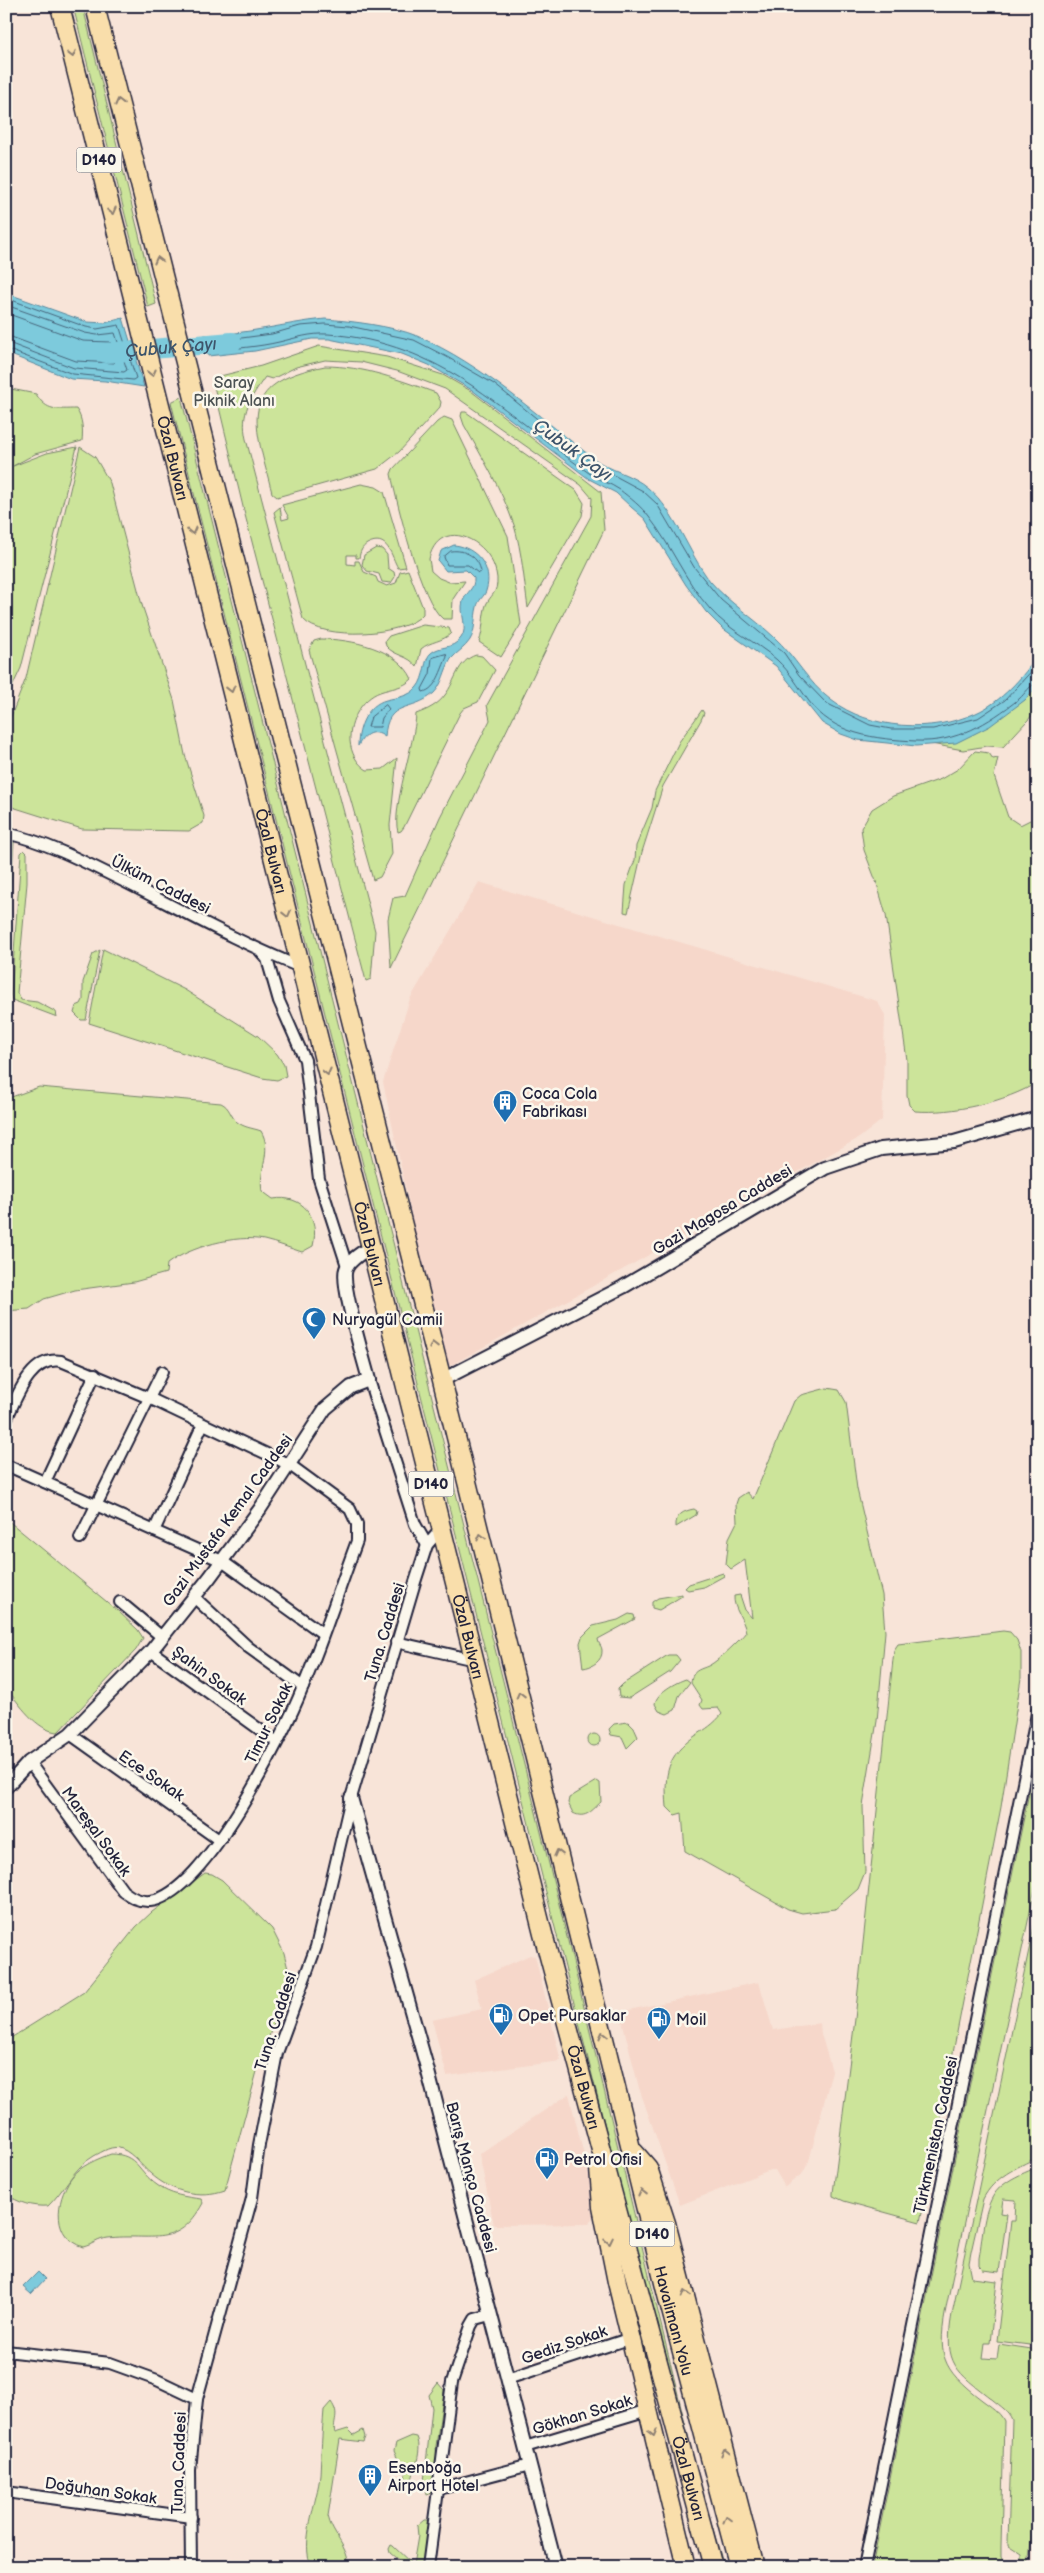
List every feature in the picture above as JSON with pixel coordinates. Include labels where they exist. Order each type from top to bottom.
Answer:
[{"type":"highway","name":"Özal Bulvarı","points":[[60,6],[543,1934],[713,2567]]},
{"type":"highway","name":"D140","points":[[95,6],[169,307],[193,395],[442,1380]]},
{"type":"highway","name":"Havalimanı Yolu","points":[[442,1380],[631,2148],[738,2567]]},
{"type":"highway","points":[[595,2123],[604,2222],[686,2567]]},
{"type":"highway","points":[[631,2148],[648,2168],[657,2190],[755,2567]]},
{"type":"street","name":"Ülküm Caddesi","points":[[6,833],[42,844],[94,866],[260,951],[300,967]]},
{"type":"street","points":[[260,951],[267,959],[280,1001],[305,1060],[319,1179],[346,1266],[344,1282],[369,1380],[415,1524],[428,1545]]},
{"type":"street","name":"Gazi Magosa Caddesi","points":[[442,1380],[623,1287],[799,1181],[825,1168],[881,1149],[954,1142],[1038,1118]]},
{"type":"street","points":[[346,1266],[372,1246]]},
{"type":"street","points":[[6,1420],[38,1365],[46,1361],[61,1361],[149,1398],[290,1465]]},
{"type":"street","points":[[80,1538],[162,1372]]},
{"type":"street","points":[[45,1482],[95,1374]]},
{"type":"street","name":"Gazi Mustafa Kemal Caddesi","points":[[8,1780],[29,1762],[70,1734],[150,1651],[222,1561],[290,1465],[325,1409],[351,1387],[369,1380]]},
{"type":"street","points":[[154,1531],[203,1424]]},
{"type":"street","points":[[6,1465],[222,1561],[322,1633]]},
{"type":"street","name":"Timur Sokak","points":[[152,1901],[175,1890],[186,1882],[198,1869],[255,1785],[303,1687],[357,1541],[358,1524],[354,1515],[343,1502],[290,1465]]},
{"type":"street","name":"Tuna. Caddesi","points":[[191,2567],[190,2462],[197,2399],[252,2198],[259,2145],[277,2053],[316,1947],[351,1798],[396,1642],[428,1545],[442,1528]]},
{"type":"street","points":[[194,1597],[248,1647],[303,1687]]},
{"type":"street","points":[[120,1602],[162,1637]]},
{"type":"street","points":[[396,1642],[475,1660]]},
{"type":"street","name":"Şahin Sokak","points":[[150,1651],[277,1742]]},
{"type":"street","name":"Türkmenistan Caddesi","points":[[864,2567],[1038,1709]]},
{"type":"street","name":"Ece Sokak","points":[[70,1734],[219,1840]]},
{"type":"street","name":"Mareşal Sokak","points":[[29,1762],[123,1891],[137,1900],[152,1901]]},
{"type":"street","name":"Barış Manço Caddesi","points":[[351,1798],[426,2064],[556,2567]]},
{"type":"street","points":[[428,2567],[452,2382],[470,2326],[475,2319],[490,2315]]},
{"type":"street","name":"Gediz Sokak","points":[[508,2379],[631,2338]]},
{"type":"street","points":[[6,2351],[110,2363],[157,2380],[197,2399]]},
{"type":"street","name":"Gökhan Sokak","points":[[525,2447],[648,2410]]},
{"type":"street","points":[[439,2489],[530,2464]]},
{"type":"street","name":"Doğuhan Sokak","points":[[6,2492],[191,2517]]},
{"type":"shaded area","points":[[479,882],[877,1001],[885,1015],[882,1120],[859,1138],[444,1369],[383,1082],[410,999]]},
{"type":"shaded area","points":[[530,1955],[535,1956],[561,2061],[447,2076],[432,2020],[482,2009],[474,1980]]},
{"type":"shaded area","points":[[759,1982],[773,2030],[820,2023],[821,2034],[832,2071],[809,2161],[803,2173],[785,2187],[775,2170],[770,2170],[680,2205],[639,2088],[620,2012]]},
{"type":"shaded area","points":[[569,2094],[597,2209],[589,2224],[494,2225],[479,2154]]},
{"type":"green space","points":[[73,6],[83,7],[156,304],[148,307]]},
{"type":"green space","name":"Saray Piknik Alanı","points":[[319,346],[387,357],[443,375],[471,391],[601,492],[604,530],[391,968],[388,919],[393,898],[405,896],[440,817],[490,720],[487,705],[591,516],[592,498],[581,485],[445,389],[397,371],[361,362],[325,360],[296,367],[272,379],[265,377],[255,391],[244,421],[246,439],[375,931],[371,979],[366,981],[244,511],[212,378],[261,366]]},
{"type":"green space","points":[[325,366],[368,371],[422,388],[436,393],[441,402],[440,407],[399,452],[377,469],[277,497],[272,493],[260,446],[257,427],[258,410],[264,396],[276,384],[296,374]]},
{"type":"green space","points":[[6,388],[36,394],[48,407],[76,409],[81,420],[82,441],[35,454],[13,466],[47,453],[77,447],[21,668],[6,700]]},
{"type":"green space","points":[[181,397],[558,1900],[698,2477],[724,2567],[717,2567],[694,2480],[171,402]]},
{"type":"green space","points":[[462,412],[466,412],[576,490],[584,503],[582,516],[528,608],[521,556],[514,525],[498,486],[464,425],[461,416]]},
{"type":"green space","points":[[444,417],[452,420],[508,536],[521,624],[501,657],[479,642],[486,605],[495,591],[497,583],[493,564],[486,552],[476,543],[465,537],[454,535],[443,538],[435,546],[429,559],[431,571],[439,578],[449,582],[465,581],[453,599],[452,619],[443,619],[426,593],[418,574],[394,488],[391,474],[393,469]]},
{"type":"green space","points":[[80,447],[95,457],[110,483],[142,605],[174,700],[185,755],[204,816],[203,823],[189,831],[82,829],[6,805],[6,729],[26,678]]},
{"type":"green space","points":[[361,484],[376,487],[384,492],[406,567],[398,568],[388,547],[380,541],[374,541],[365,545],[359,558],[356,558],[356,555],[347,555],[347,564],[355,565],[355,561],[359,561],[364,572],[376,577],[378,582],[387,586],[396,583],[400,572],[408,570],[423,608],[423,614],[414,621],[400,627],[382,631],[344,633],[327,631],[313,626],[303,619],[274,512],[280,507],[282,520],[289,518],[282,505]]},
{"type":"green space","points":[[376,548],[382,549],[387,555],[388,568],[394,572],[395,577],[391,583],[382,582],[379,574],[367,571],[362,565],[364,555]]},
{"type":"green space","points":[[423,625],[449,628],[451,633],[421,649],[417,667],[410,660],[393,652],[386,646],[385,641],[389,636]]},
{"type":"green space","points":[[321,639],[359,643],[372,647],[396,660],[405,668],[412,679],[401,686],[373,695],[367,700],[354,719],[350,734],[355,758],[363,768],[367,770],[383,769],[397,758],[390,825],[392,854],[380,877],[373,880],[309,650],[314,641]]},
{"type":"green space","points":[[476,655],[482,656],[495,670],[478,702],[464,708],[460,713],[404,827],[398,832],[400,792],[412,741],[416,714],[439,702],[449,690],[461,667]]},
{"type":"green space","points":[[1038,678],[1038,709],[1003,747],[987,746],[963,750],[926,743]]},
{"type":"green space","points":[[702,710],[704,713],[701,720],[663,786],[642,852],[628,913],[624,912],[626,885],[635,860],[636,846],[652,808],[655,791],[679,742]]},
{"type":"green space","points":[[975,751],[989,753],[993,759],[998,758],[994,776],[1008,817],[1020,825],[1030,820],[1038,821],[1038,1082],[995,1101],[945,1111],[915,1111],[909,1105],[907,1095],[907,1060],[886,915],[864,850],[861,828],[872,809],[893,796],[941,779],[958,769]]},
{"type":"green space","points":[[12,842],[14,842],[6,956],[6,893]]},
{"type":"green space","points":[[24,850],[27,853],[27,883],[17,993],[21,1000],[37,1002],[56,1012],[57,1017],[12,1000],[11,995],[21,853]]},
{"type":"green space","points":[[103,949],[185,990],[258,1036],[277,1054],[284,1065],[286,1076],[277,1080],[262,1078],[89,1023]]},
{"type":"green space","points":[[100,950],[86,1020],[81,1020],[74,1013],[76,1006],[81,1004],[83,1000],[83,982],[93,954]]},
{"type":"green space","points":[[39,1087],[221,1103],[237,1122],[246,1127],[261,1131],[266,1146],[261,1183],[262,1191],[273,1199],[284,1198],[293,1200],[307,1210],[314,1226],[313,1246],[302,1252],[264,1240],[227,1240],[188,1252],[167,1264],[166,1273],[134,1282],[75,1290],[44,1299],[29,1309],[6,1311],[6,1099]]},
{"type":"green space","points":[[827,1388],[839,1390],[846,1402],[857,1489],[882,1595],[885,1632],[877,1721],[863,1806],[865,1872],[858,1889],[835,1909],[802,1913],[788,1909],[685,1851],[682,1813],[675,1815],[667,1807],[666,1784],[669,1766],[678,1751],[713,1724],[722,1714],[718,1708],[703,1709],[700,1705],[702,1700],[691,1682],[694,1673],[719,1659],[746,1632],[735,1605],[734,1596],[740,1595],[745,1610],[752,1618],[745,1560],[731,1569],[726,1564],[729,1538],[737,1522],[736,1504],[738,1498],[747,1492],[753,1499],[794,1401],[801,1395]]},
{"type":"green space","points":[[694,1509],[697,1511],[696,1515],[676,1527],[680,1514]]},
{"type":"green space","points":[[6,1519],[118,1611],[138,1630],[143,1638],[136,1650],[58,1732],[42,1727],[35,1722],[6,1688]]},
{"type":"green space","points":[[723,1573],[724,1576],[704,1587],[688,1590],[685,1588],[689,1584]]},
{"type":"green space","points":[[682,1594],[682,1596],[659,1610],[652,1608],[652,1602],[658,1598]]},
{"type":"green space","points":[[629,1614],[634,1615],[635,1619],[598,1639],[602,1649],[601,1657],[593,1665],[583,1668],[580,1643],[582,1637],[593,1626],[618,1620]]},
{"type":"green space","points":[[1003,1631],[1010,1632],[1017,1640],[1021,1652],[1021,1678],[1001,1807],[920,2222],[844,2201],[833,2196],[855,2019],[894,1650],[898,1644]]},
{"type":"green space","points":[[668,1655],[676,1655],[680,1660],[670,1672],[629,1698],[619,1697],[618,1689],[623,1684]]},
{"type":"green space","points":[[686,1679],[690,1682],[679,1696],[675,1710],[667,1714],[659,1711],[655,1704],[659,1696],[672,1685]]},
{"type":"green space","points":[[628,1722],[634,1728],[638,1737],[627,1748],[622,1737],[611,1735],[609,1729],[614,1724]]},
{"type":"green space","points":[[592,1734],[596,1734],[600,1740],[596,1746],[592,1746],[588,1742],[588,1738]]},
{"type":"green space","points":[[1038,1748],[1038,1874],[947,2303],[942,2336],[945,2359],[957,2379],[997,2412],[1004,2421],[1001,2557],[1006,2567],[872,2567]]},
{"type":"green space","points":[[597,1781],[600,1783],[601,1802],[585,1814],[578,1815],[573,1813],[568,1803],[569,1798]]},
{"type":"green space","points":[[205,1873],[212,1874],[222,1880],[272,1929],[284,1953],[289,1973],[285,1992],[259,2064],[225,2190],[215,2193],[196,2194],[177,2189],[159,2180],[126,2151],[115,2147],[94,2156],[80,2167],[48,2206],[31,2205],[6,2194],[6,2041],[84,1992],[136,1927],[152,1912]]},
{"type":"green space","points":[[1038,1907],[1038,1955],[1031,2001],[1038,2007],[1038,2157],[1006,2174],[988,2191],[983,2199],[969,2263],[972,2278],[997,2281],[990,2343],[985,2343],[983,2358],[997,2359],[999,2344],[1038,2350],[1038,2483],[1028,2567],[1017,2567],[1022,2563],[1022,2554],[1008,2545],[1012,2420],[1007,2411],[961,2373],[951,2356],[949,2345],[952,2314]]},
{"type":"green space","points":[[111,2154],[127,2157],[132,2160],[151,2180],[167,2191],[201,2199],[203,2203],[194,2218],[184,2228],[162,2236],[108,2238],[83,2247],[73,2242],[61,2227],[59,2218],[66,2187],[71,2178],[84,2166]]},
{"type":"green space","points":[[1038,2167],[1038,2346],[997,2341],[1011,2221],[1015,2221],[1016,2200],[1003,2199],[1001,2213],[1007,2214],[999,2272],[983,2270],[979,2266],[979,2258],[985,2218],[991,2199],[996,2191],[1011,2180]]},
{"type":"green space","points":[[438,2383],[444,2390],[436,2446],[437,2467],[431,2492],[426,2494],[424,2482],[432,2408],[429,2395]]},
{"type":"green space","points":[[331,2402],[336,2415],[335,2433],[348,2429],[354,2435],[363,2430],[365,2437],[363,2442],[340,2439],[328,2516],[346,2553],[349,2567],[312,2567],[307,2546],[308,2534],[319,2485],[324,2410]]},
{"type":"green space","points":[[412,2436],[417,2437],[419,2450],[409,2495],[405,2474],[394,2451],[396,2443]]},
{"type":"green space","points":[[424,2520],[427,2520],[429,2524],[422,2567],[407,2567],[390,2553],[389,2549],[391,2545],[393,2546],[413,2565],[418,2536],[417,2526]]},
{"type":"water","points":[[6,293],[87,322],[105,323],[123,318],[144,387],[105,381],[71,379],[6,353]]},
{"type":"water","points":[[325,319],[396,329],[417,336],[441,348],[487,376],[593,458],[642,483],[667,509],[710,581],[782,644],[808,678],[823,693],[847,710],[864,718],[882,723],[902,725],[940,724],[959,719],[976,713],[1003,696],[1026,672],[1038,655],[1038,686],[1025,700],[990,726],[956,743],[916,746],[858,740],[841,734],[822,723],[776,666],[722,628],[706,612],[686,585],[645,519],[616,493],[589,479],[472,390],[429,365],[402,354],[329,339],[312,339],[255,351],[208,356],[204,335],[235,333]]},
{"type":"water","points":[[454,545],[476,554],[485,567],[487,574],[488,583],[476,611],[472,636],[466,645],[451,659],[434,693],[426,699],[402,708],[390,717],[385,737],[377,733],[369,734],[363,738],[358,746],[362,724],[369,712],[379,703],[403,696],[414,690],[422,679],[431,653],[454,644],[463,634],[462,606],[464,598],[472,588],[474,578],[466,570],[446,571],[438,561],[441,551]]},
{"type":"water","points":[[38,2272],[45,2279],[31,2294],[23,2287]]},
{"type":"waterway","name":"Çubuk Çayı","points":[[106,353],[232,342]]},
{"type":"place","name":"Coca Cola Fabrikası","points":[[505,1123]]},
{"type":"place","name":"Nuryagül Camii","points":[[314,1340]]},
{"type":"place","name":"Opet Pursaklar","points":[[501,2036]]},
{"type":"place","name":"Moil","points":[[659,2040]]},
{"type":"place","name":"Petrol Ofisi","points":[[547,2180]]},
{"type":"place","name":"Esenboğa Airport Hotel","points":[[370,2497]]}]
